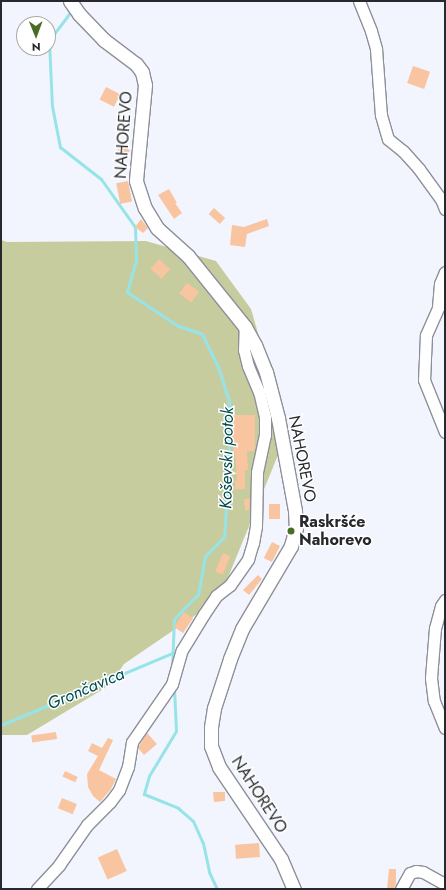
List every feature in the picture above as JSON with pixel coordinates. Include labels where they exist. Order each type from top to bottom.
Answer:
[{"type":"street","points":[[359,1],[371,31],[376,50],[381,115],[388,138],[420,169],[441,200],[445,209]]},
{"type":"street","name":"NAHOREVO","points":[[73,5],[104,40],[136,64],[142,72],[145,85],[136,181],[145,208],[157,228],[188,256],[245,327],[255,345],[266,372],[294,503],[296,528],[288,552],[242,629],[232,653],[214,708],[211,728],[211,746],[219,767],[281,859],[294,889]]},
{"type":"street","points":[[445,272],[440,284],[438,308],[426,335],[424,380],[445,432]]},
{"type":"street","points":[[37,889],[59,865],[88,824],[110,802],[119,790],[128,767],[132,742],[174,680],[182,650],[188,639],[216,596],[230,585],[248,559],[256,526],[257,472],[265,435],[265,417],[262,402],[244,350],[245,327]]},
{"type":"street","points":[[445,600],[441,606],[435,628],[431,678],[434,701],[445,728]]},
{"type":"street","points":[[401,889],[410,873],[416,871],[423,872],[445,884]]},
{"type":"green space","points":[[1,240],[7,242],[146,241],[216,261],[251,309],[287,433],[227,580],[206,608],[124,664],[110,685],[27,735],[1,735]]},
{"type":"building","points":[[413,66],[430,72],[424,89],[407,83]]},
{"type":"building","points":[[106,87],[120,94],[114,107],[100,99]]},
{"type":"building","points":[[123,144],[130,151],[124,157],[117,150]]},
{"type":"building","points":[[128,181],[132,202],[120,204],[116,183]]},
{"type":"building","points":[[169,189],[177,203],[175,203],[182,213],[174,219],[158,195]]},
{"type":"building","points":[[214,208],[225,218],[220,224],[209,214]]},
{"type":"building","points":[[141,219],[148,228],[143,233],[135,227]]},
{"type":"building","points":[[267,219],[269,226],[247,234],[245,247],[230,245],[232,225],[244,227]]},
{"type":"building","points":[[159,259],[170,269],[161,279],[150,269]]},
{"type":"building","points":[[187,283],[199,292],[191,302],[179,293]]},
{"type":"building","points":[[233,415],[255,415],[255,446],[254,451],[247,451],[248,470],[245,470],[245,489],[235,489],[235,481],[237,481],[235,452],[233,452]]},
{"type":"building","points":[[244,499],[250,499],[249,510],[245,510]]},
{"type":"building","points":[[269,504],[280,504],[280,519],[269,519]]},
{"type":"building","points":[[272,542],[280,546],[272,562],[264,558]]},
{"type":"building","points":[[223,553],[230,556],[223,575],[215,571]]},
{"type":"building","points":[[258,575],[262,579],[249,595],[243,590]]},
{"type":"building","points":[[184,612],[193,618],[183,633],[174,627]]},
{"type":"building","points":[[56,732],[57,739],[32,742],[31,735]]},
{"type":"building","points":[[147,733],[157,744],[144,755],[138,748]]},
{"type":"building","points":[[108,738],[113,740],[99,770],[116,779],[111,789],[100,802],[93,796],[88,787],[87,774],[98,756],[88,751],[92,743],[102,748]]},
{"type":"building","points":[[65,771],[78,777],[75,782],[62,776]]},
{"type":"building","points":[[213,792],[225,792],[225,801],[214,802]]},
{"type":"building","points":[[62,798],[77,804],[73,814],[58,808]]},
{"type":"building","points":[[259,843],[260,857],[236,859],[235,845]]},
{"type":"building","points":[[117,849],[127,871],[108,879],[98,858]]},
{"type":"building","points":[[389,869],[396,869],[396,883],[394,889],[387,889]]},
{"type":"waterway","name":"Koševski potok","points":[[72,10],[49,41],[52,106],[60,147],[101,179],[135,227],[136,260],[127,292],[178,326],[202,334],[218,367],[229,401],[229,464],[224,537],[205,556],[198,594],[174,619],[172,666]]},
{"type":"waterway","name":"Grončavica","points":[[1,725],[172,653]]},
{"type":"waterway","points":[[174,688],[176,731],[149,776],[144,794],[178,808],[193,821],[203,843],[209,872],[217,889]]},
{"type":"place","name":"Raskršće Nahorevo","points":[[291,531]]}]
